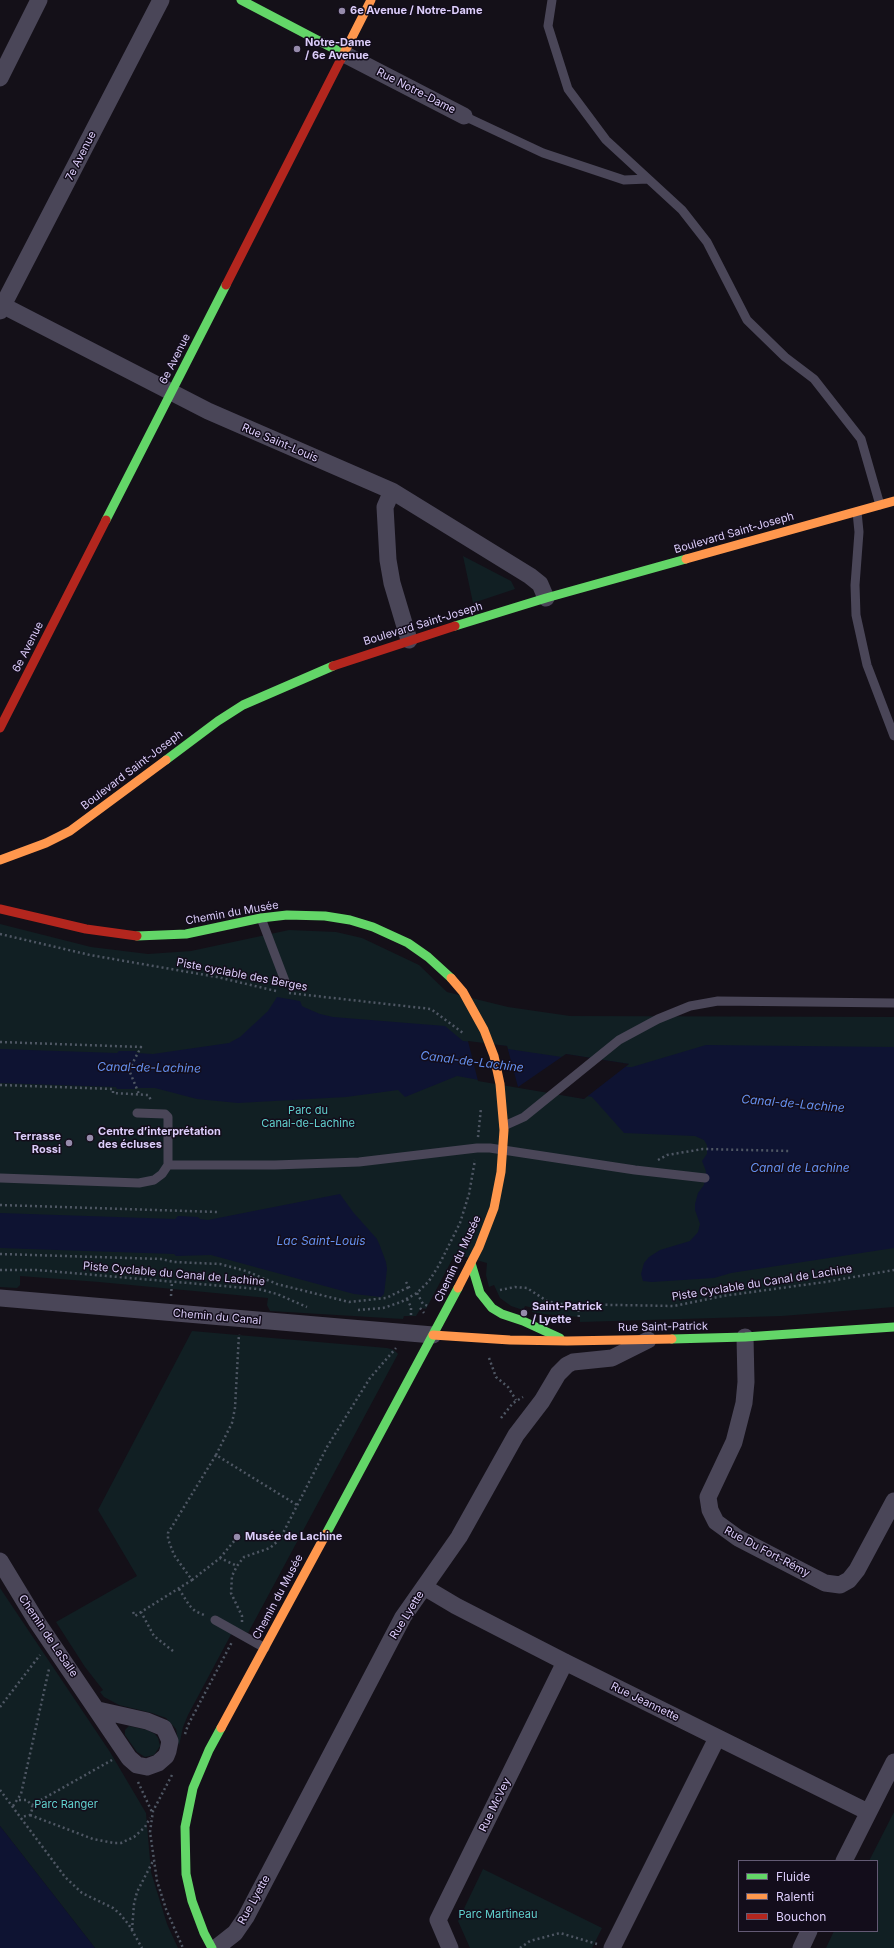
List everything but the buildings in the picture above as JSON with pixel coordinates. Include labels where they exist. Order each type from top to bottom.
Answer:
[{"type":"street","points":[[0,78],[39,0]]},
{"type":"street","name":"7e Avenue","points":[[1,307],[161,0]]},
{"type":"street","name":"Rue Notre-Dame","points":[[241,0],[464,116]]},
{"type":"street","name":"6e Avenue","points":[[0,728],[371,0]]},
{"type":"street","name":"Rue Saint-Louis","points":[[1,307],[242,427],[392,491],[530,576],[540,584],[546,598]]},
{"type":"street","points":[[392,491],[385,507],[388,560],[392,583],[409,640]]},
{"type":"street","name":"Boulevard Saint-Joseph","points":[[0,860],[46,843],[78,827],[153,768],[218,721],[243,705],[317,672],[409,640],[546,598],[894,501]]},
{"type":"street","name":"Chemin du Musée","points":[[0,909],[86,929],[136,936],[186,934],[261,918],[299,914],[337,918],[373,927],[408,943],[437,965],[463,992],[480,1020],[490,1043],[500,1084],[504,1126],[501,1172],[494,1208],[471,1263],[204,1760],[193,1788],[186,1814],[185,1858],[192,1901],[204,1933],[212,1948]]},
{"type":"street","points":[[471,1263],[482,1297],[497,1312],[524,1321],[567,1341]]},
{"type":"street","name":"Chemin du Canal","points":[[0,1298],[433,1335]]},
{"type":"street","name":"Rue Saint-Patrick","points":[[433,1335],[510,1340],[567,1341],[745,1337],[894,1327]]},
{"type":"street","name":"Rue Du Fort-Rémy","points":[[745,1337],[746,1382],[744,1403],[734,1442],[708,1497],[710,1510],[716,1522],[738,1538],[825,1583],[840,1585],[849,1580],[857,1570],[894,1502]]},
{"type":"street","name":"Rue Lyette","points":[[216,1948],[235,1933],[246,1917],[403,1617],[463,1531],[516,1434],[542,1401],[558,1374],[567,1365],[584,1360],[612,1358],[649,1339]]},
{"type":"street","name":"Chemin de LaSalle","points":[[0,1561],[37,1622],[98,1710]]},
{"type":"street","name":"Rue Jeannette","points":[[424,1587],[456,1606],[566,1662],[868,1812]]},
{"type":"street","name":"Rue McVey","points":[[450,1948],[438,1920],[566,1662]]},
{"type":"street","points":[[608,1947],[717,1738]]},
{"type":"street","points":[[844,1860],[894,1762]]},
{"type":"street","points":[[801,1948],[809,1932]]},
{"type":"lane","points":[[552,0],[548,26],[568,89],[606,140],[682,210],[707,242],[747,320],[786,357],[814,379],[861,439],[880,506]]},
{"type":"lane","points":[[464,116],[543,153],[624,180],[648,179]]},
{"type":"lane","points":[[857,512],[859,532],[855,585],[856,615],[867,665],[894,736]]},
{"type":"lane","points":[[261,918],[285,981]]},
{"type":"lane","points":[[504,1126],[519,1120],[619,1040],[658,1019],[690,1006],[718,1001],[894,1003]]},
{"type":"lane","points":[[0,1178],[139,1183],[154,1180],[162,1174],[168,1165],[167,1115],[137,1113]]},
{"type":"lane","points":[[168,1165],[275,1165],[351,1162],[476,1148],[503,1149],[652,1172],[705,1178]]},
{"type":"lane","points":[[215,1620],[265,1648]]},
{"type":"path","name":"Piste cyclable des Berges","points":[[0,934],[90,955],[217,977],[279,992]]},
{"type":"path","name":"Piste cyclable des Berges","points":[[284,992],[431,1009],[467,1036]]},
{"type":"path","points":[[0,1042],[141,1048],[129,1070],[139,1094],[113,1093],[113,1088],[0,1085]]},
{"type":"path","points":[[477,1140],[482,1105]]},
{"type":"path","points":[[652,1172],[654,1165],[661,1158],[678,1153],[708,1149],[791,1150]]},
{"type":"path","points":[[352,1311],[383,1308],[407,1299],[417,1293],[434,1274],[456,1233],[469,1194],[476,1157]]},
{"type":"path","points":[[0,1205],[218,1212]]},
{"type":"path","points":[[0,1254],[161,1259],[174,1262],[220,1264],[239,1269],[277,1284],[349,1302],[386,1298],[409,1288],[406,1282]]},
{"type":"path","name":"Piste Cyclable du Canal de Lachine","points":[[0,1270],[37,1270],[258,1289],[277,1294],[310,1308]]},
{"type":"path","name":"Piste Cyclable du Canal de Lachine","points":[[498,1291],[510,1287],[521,1287],[531,1290],[553,1303],[578,1305],[674,1306],[723,1296],[825,1282],[894,1270]]},
{"type":"path","points":[[417,1293],[424,1304],[430,1306]]},
{"type":"path","points":[[407,1299],[412,1307],[411,1318]]},
{"type":"path","points":[[578,1305],[579,1319]]},
{"type":"path","points":[[420,1308],[426,1315]]},
{"type":"path","points":[[192,1580],[174,1555],[168,1539],[168,1533],[216,1455],[232,1423],[235,1408],[239,1333]]},
{"type":"path","points":[[242,1624],[242,1616],[236,1605],[231,1587],[232,1576],[240,1560],[248,1554],[270,1548],[276,1544],[319,1461],[365,1386],[375,1371],[398,1347]]},
{"type":"path","points":[[488,1355],[496,1377],[508,1387],[516,1400]]},
{"type":"path","points":[[216,1455],[297,1505]]},
{"type":"path","points":[[133,1612],[134,1616],[192,1580],[220,1558],[235,1540]]},
{"type":"path","points":[[220,1558],[237,1566]]},
{"type":"path","points":[[179,1589],[189,1605],[195,1611]]},
{"type":"path","points":[[141,1612],[154,1636],[173,1651]]},
{"type":"path","points":[[144,1628],[148,1626]]},
{"type":"path","points":[[184,1740],[188,1726],[235,1638]]},
{"type":"path","points":[[0,1707],[44,1651]]},
{"type":"path","points":[[13,1806],[19,1800],[21,1794],[50,1665]]},
{"type":"path","points":[[32,1805],[116,1757]]},
{"type":"path","points":[[173,1773],[152,1811],[150,1832],[153,1861],[161,1896],[183,1948]]},
{"type":"path","points":[[136,1779],[152,1811]]},
{"type":"path","points":[[0,1790],[65,1877],[82,1893],[113,1908],[129,1925],[142,1948]]},
{"type":"path","points":[[19,1800],[27,1800],[32,1805],[30,1815]]},
{"type":"path","points":[[21,1817],[30,1815],[93,1839],[120,1843],[134,1837],[145,1827],[151,1817]]},
{"type":"path","points":[[132,1931],[134,1904],[137,1892],[153,1861]]},
{"type":"path","points":[[520,1948],[530,1941],[560,1933],[608,1947]]},
{"type":"green space","points":[[463,556],[511,581],[515,589],[473,603]]},
{"type":"green space","name":"Parc du Canal-de-Lachine","points":[[0,924],[91,947],[148,954],[191,951],[289,930],[336,932],[362,938],[419,965],[447,992],[508,1007],[570,1016],[894,1017],[894,1307],[782,1316],[580,1322],[580,1317],[543,1314],[532,1312],[533,1308],[525,1306],[523,1310],[511,1306],[500,1298],[494,1285],[489,1287],[486,1275],[487,1263],[455,1254],[426,1309],[421,1308],[416,1316],[404,1316],[403,1319],[270,1311],[267,1305],[268,1298],[99,1282],[20,1276],[20,1285],[17,1288],[0,1287]]},
{"type":"green space","name":"Musée de Lachine","points":[[192,1331],[387,1348],[394,1350],[398,1354],[248,1633],[235,1627],[188,1715],[183,1727],[179,1746],[176,1729],[166,1718],[119,1705],[104,1697],[100,1692],[103,1690],[85,1667],[56,1622],[137,1576],[98,1510]]},
{"type":"green space","name":"Parc Ranger","points":[[0,1588],[110,1752],[146,1813],[151,1872],[167,1924],[178,1948],[95,1948],[0,1826]]},
{"type":"green space","points":[[129,1726],[147,1730],[155,1734],[158,1738],[160,1746],[154,1755],[145,1757],[137,1752],[125,1735],[125,1730]]},
{"type":"green space","points":[[894,1812],[894,1948],[826,1948],[834,1932],[878,1932],[878,1860],[870,1860]]},
{"type":"green space","name":"Parc Martineau","points":[[483,1869],[602,1928],[592,1948],[470,1948],[458,1921]]},
{"type":"water","name":"Canal de Lachine","points":[[277,997],[300,1001],[302,1006],[306,1008],[320,1014],[333,1017],[445,1026],[463,1041],[507,1046],[508,1049],[562,1057],[566,1054],[629,1064],[626,1067],[632,1067],[706,1045],[894,1047],[894,1248],[731,1273],[714,1278],[652,1282],[643,1281],[641,1274],[644,1263],[649,1257],[660,1250],[690,1241],[698,1232],[700,1224],[695,1210],[695,1204],[698,1193],[704,1185],[706,1171],[702,1161],[707,1154],[707,1145],[704,1140],[695,1136],[624,1133],[592,1097],[587,1096],[584,1099],[457,1076],[405,1097],[398,1090],[346,1097],[238,1103],[197,1099],[155,1088],[117,1089],[116,1087],[0,1083],[0,1049],[117,1053],[119,1051],[137,1051],[136,1053],[153,1054],[229,1043],[240,1037],[268,1011]]},
{"type":"water","name":"Lac Saint-Louis","points":[[340,1194],[353,1212],[377,1239],[380,1246],[387,1269],[384,1294],[381,1297],[354,1294],[211,1255],[176,1256],[174,1254],[0,1248],[0,1213],[175,1219],[178,1216],[198,1217],[200,1219],[208,1220]]},
{"type":"water","points":[[0,1826],[95,1948],[0,1948]]},
{"type":"pier","points":[[468,1041],[507,1046],[518,1087],[566,1054],[629,1064],[584,1099],[478,1081]]},
{"type":"traffic: fast","points":[[241,0],[344,54]]},
{"type":"traffic: fast","points":[[106,520],[226,285]]},
{"type":"traffic: fast","points":[[455,626],[546,598],[686,559]]},
{"type":"traffic: fast","points":[[166,760],[218,721],[243,705],[333,666]]},
{"type":"traffic: fast","points":[[137,936],[186,934],[261,918],[287,915],[325,916],[350,920],[373,927],[408,943],[428,957],[451,978]]},
{"type":"traffic: fast","points":[[471,1263],[480,1293],[492,1308],[502,1314],[523,1321],[560,1338]]},
{"type":"traffic: fast","points":[[326,1534],[458,1288]]},
{"type":"traffic: fast","points":[[672,1339],[745,1337],[894,1327]]},
{"type":"traffic: fast","points":[[212,1948],[204,1933],[192,1901],[186,1874],[185,1827],[193,1788],[209,1750],[221,1728]]},
{"type":"traffic: slow","points":[[341,59],[371,0]]},
{"type":"traffic: slow","points":[[686,559],[894,501]]},
{"type":"traffic: slow","points":[[0,860],[46,843],[70,831],[166,760]]},
{"type":"traffic: slow","points":[[451,978],[463,992],[484,1030],[494,1056],[500,1084],[504,1130],[501,1172],[494,1208],[479,1247],[458,1288]]},
{"type":"traffic: slow","points":[[433,1335],[510,1340],[567,1341],[672,1339]]},
{"type":"traffic: slow","points":[[221,1728],[326,1534]]},
{"type":"traffic: jam","points":[[226,285],[341,59]]},
{"type":"traffic: jam","points":[[0,728],[106,520]]},
{"type":"traffic: jam","points":[[333,666],[455,626]]},
{"type":"traffic: jam","points":[[0,909],[86,929],[137,936]]},
{"type":"place","name":"6e Avenue / Notre-Dame","points":[[342,11]]},
{"type":"place","name":"Notre-Dame / 6e Avenue","points":[[297,49]]},
{"type":"place","name":"Centre d’interprétation des écluses","points":[[90,1138]]},
{"type":"place","name":"Terrasse Rossi","points":[[69,1143]]},
{"type":"place","name":"Saint-Patrick / Lyette","points":[[524,1313]]},
{"type":"place","name":"Musée de Lachine","points":[[237,1537]]},
{"type":"water label","name":"Canal-de-Lachine","points":[[472,1062]]},
{"type":"water label","name":"Canal-de-Lachine","points":[[149,1068]]},
{"type":"water label","name":"Canal-de-Lachine","points":[[793,1104]]}]
